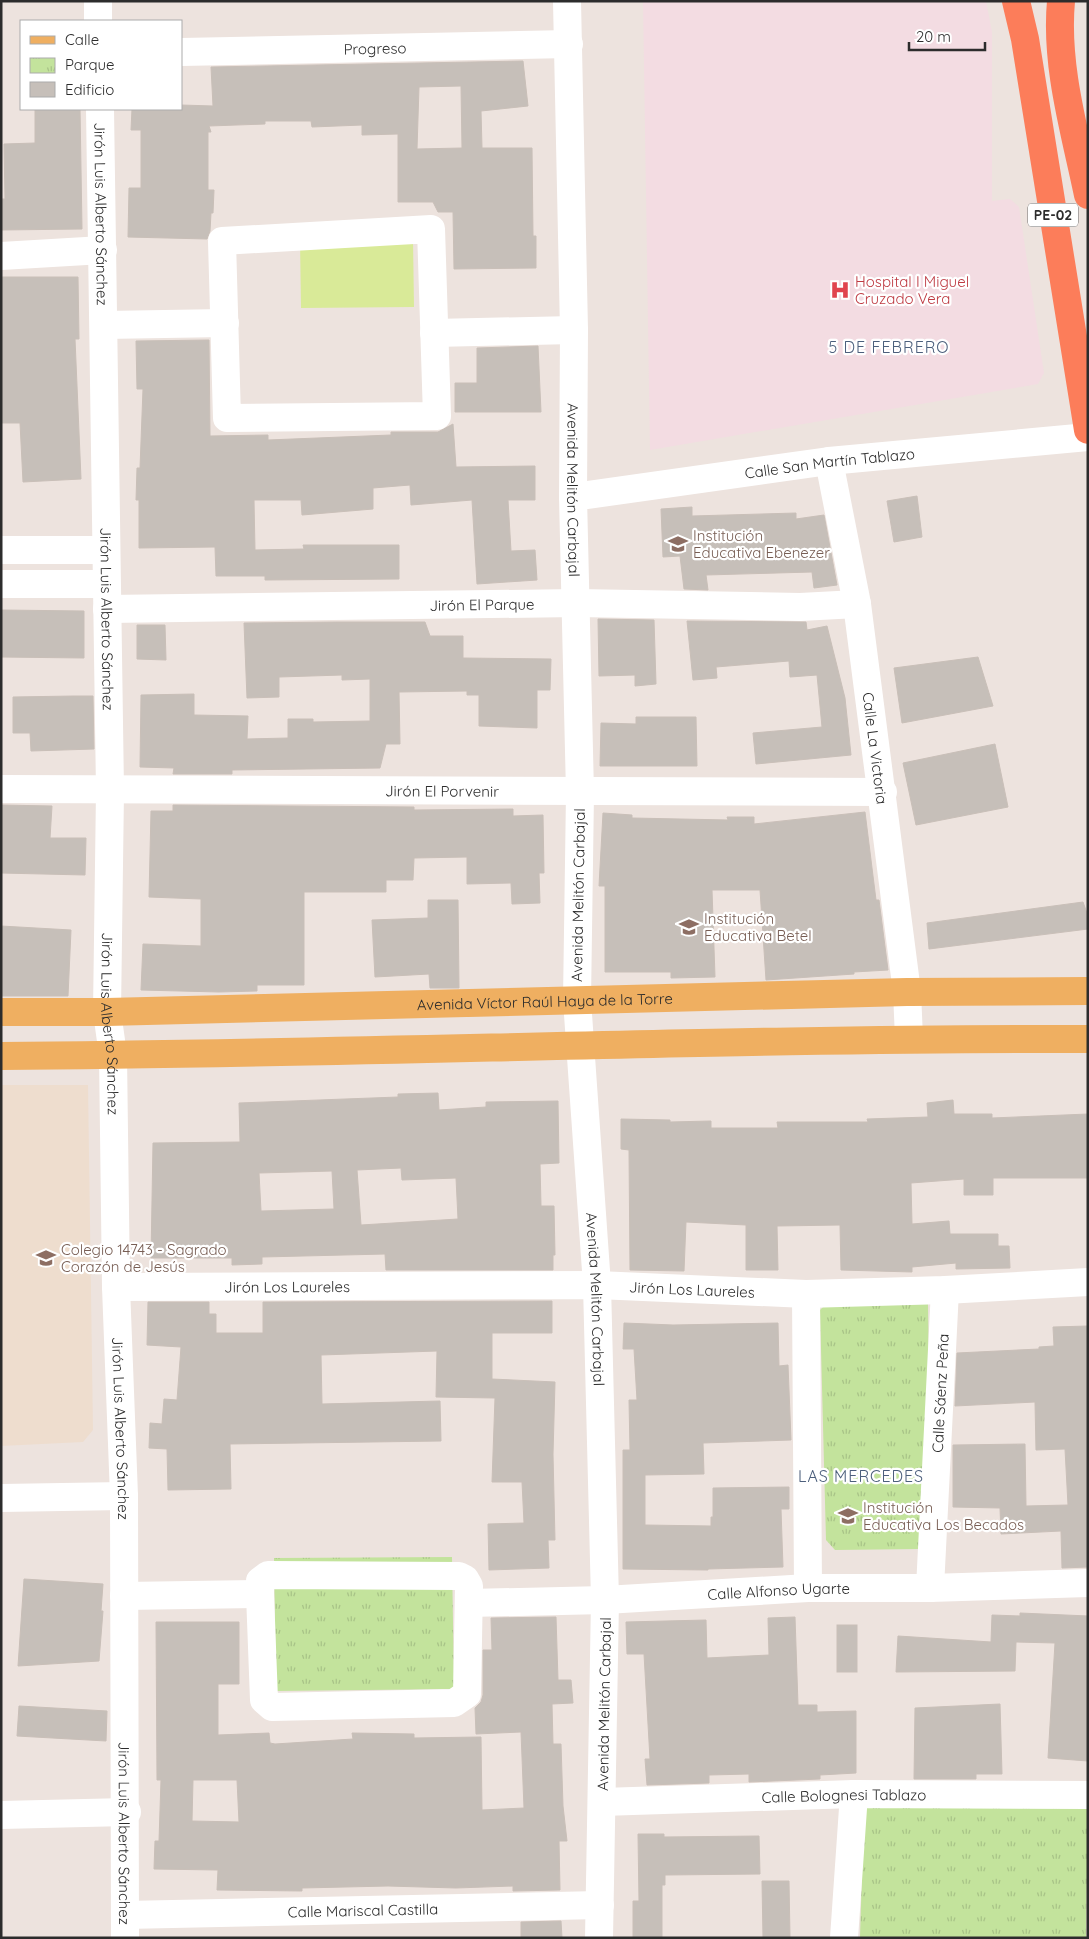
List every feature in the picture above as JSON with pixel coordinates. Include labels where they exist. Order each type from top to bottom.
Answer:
[{"type":"highway","name":"PE-02","points":[[1016,1],[1025,39],[1088,430]]},
{"type":"highway","name":"PE-02","points":[[1061,1],[1058,28],[1062,67],[1088,195]]},
{"type":"main road","name":"Avenida Víctor Raúl Haya de la Torre","points":[[1,1012],[107,1012],[907,992],[1088,991]]},
{"type":"main road","points":[[1,1056],[581,1047],[909,1038],[1088,1039]]},
{"type":"street","points":[[98,1],[98,20]]},
{"type":"street","name":"Avenida Melitón Carbajal","points":[[567,1],[574,330],[573,497],[580,793],[577,1000],[597,1285],[605,1600],[599,1938]]},
{"type":"street","name":"Progreso","points":[[182,52],[569,44]]},
{"type":"street","name":"Jirón Luis Alberto Sánchez","points":[[100,110],[110,791],[107,1012],[113,1055],[116,1288],[124,1496],[125,1926]]},
{"type":"street","points":[[431,228],[438,416],[228,418],[224,323],[222,241],[431,228]]},
{"type":"street","points":[[1,256],[103,250]]},
{"type":"street","points":[[104,325],[224,323]]},
{"type":"street","points":[[434,333],[574,330]]},
{"type":"street","name":"Calle San Martín Tablazo","points":[[573,497],[829,461],[1088,436]]},
{"type":"street","name":"Calle La Victoria","points":[[829,461],[857,604],[883,792],[907,992],[909,1038]]},
{"type":"street","points":[[1,550],[106,550]]},
{"type":"street","name":"Jirón El Parque","points":[[1,584],[107,597],[800,607],[857,604]]},
{"type":"street","name":"Jirón El Porvenir","points":[[1,789],[580,793],[883,792]]},
{"type":"street","name":"Jirón Los Laureles","points":[[116,1288],[597,1285],[806,1294],[945,1290],[1088,1282]]},
{"type":"street","name":"Calle Sáenz Peña","points":[[930,1588],[945,1290]]},
{"type":"street","points":[[806,1294],[808,1588]]},
{"type":"street","points":[[1,1498],[124,1496]]},
{"type":"street","points":[[268,1575],[459,1576],[465,1579],[469,1586],[467,1694],[462,1700],[454,1703],[272,1707],[264,1700],[260,1594],[260,1581],[268,1575]]},
{"type":"street","name":"Calle Alfonso Ugarte","points":[[469,1602],[605,1600],[808,1588],[930,1588],[1088,1583]]},
{"type":"street","points":[[124,1596],[260,1594]]},
{"type":"street","points":[[844,1938],[854,1794]]},
{"type":"street","name":"Calle Bolognesi Tablazo","points":[[602,1802],[854,1794],[1088,1795]]},
{"type":"street","points":[[1,1815],[126,1812]]},
{"type":"street","name":"Calle Mariscal Castilla","points":[[125,1926],[600,1906]]},
{"type":"shaded area","name":"Hospital I Miguel Cruzado Vera","points":[[643,1],[986,1],[992,32],[992,201],[1010,199],[1019,207],[1044,373],[1038,384],[650,450]]},
{"type":"shaded area","name":"Colegio 14743 - Sagrado Corazón de Jesús","points":[[1,1085],[88,1085],[93,1430],[83,1442],[1,1446]]},
{"type":"green space","points":[[413,239],[414,307],[301,308],[300,240]]},
{"type":"green space","points":[[830,1300],[928,1304],[931,1535],[921,1549],[835,1550],[826,1540],[820,1310]]},
{"type":"green space","points":[[452,1557],[454,1689],[276,1691],[274,1558]]},
{"type":"green space","points":[[1088,1802],[1086,1938],[860,1938],[864,1806]]},
{"type":"building","points":[[523,61],[528,106],[481,111],[482,148],[532,148],[533,236],[536,236],[536,268],[454,269],[453,212],[438,212],[433,202],[398,202],[398,134],[362,135],[362,125],[312,127],[311,121],[265,121],[265,124],[209,126],[211,132],[208,132],[208,190],[214,190],[213,213],[211,213],[210,231],[207,239],[128,237],[129,188],[141,188],[141,130],[131,130],[132,110],[182,110],[182,105],[213,106],[211,67]],"holes":[[[461,86],[462,148],[417,149],[419,87]]]},
{"type":"building","points":[[35,110],[80,110],[82,229],[1,230],[1,199],[5,199],[4,144],[35,143]]},
{"type":"building","points":[[1,277],[78,277],[79,339],[75,339],[81,479],[23,482],[20,423],[1,423]]},
{"type":"building","points":[[209,340],[210,436],[268,435],[268,440],[391,435],[391,432],[438,432],[453,424],[456,467],[535,466],[535,500],[508,500],[511,551],[535,550],[537,580],[477,584],[472,500],[411,505],[410,485],[373,488],[373,509],[302,515],[301,500],[254,500],[255,550],[304,549],[303,545],[399,545],[399,579],[265,580],[265,576],[216,576],[215,547],[139,548],[139,500],[136,500],[137,468],[140,468],[143,389],[137,389],[136,341]]},
{"type":"building","points":[[538,346],[541,412],[455,412],[455,383],[477,383],[477,348]]},
{"type":"building","points":[[917,496],[922,537],[894,542],[887,501]]},
{"type":"building","points":[[692,507],[692,516],[796,513],[796,519],[824,515],[837,585],[814,588],[812,572],[706,575],[708,590],[684,589],[680,556],[663,557],[661,509]]},
{"type":"building","points":[[1,610],[84,611],[84,658],[1,657]]},
{"type":"building","points":[[598,619],[654,620],[656,684],[635,686],[635,675],[599,676]]},
{"type":"building","points":[[687,621],[806,622],[807,630],[827,626],[845,698],[851,755],[756,764],[753,733],[822,727],[817,675],[790,677],[789,661],[716,667],[717,678],[693,680]]},
{"type":"building","points":[[425,622],[430,636],[463,636],[463,658],[551,659],[550,690],[537,690],[537,728],[479,726],[479,695],[467,695],[467,691],[399,692],[400,744],[386,744],[380,768],[232,770],[232,774],[173,774],[174,768],[140,767],[141,695],[194,694],[194,715],[248,716],[247,739],[288,738],[288,719],[313,719],[313,722],[370,721],[370,679],[342,680],[342,675],[279,677],[279,697],[247,698],[244,623]]},
{"type":"building","points":[[137,625],[165,625],[166,660],[137,659]]},
{"type":"building","points":[[978,657],[993,706],[902,723],[894,668]]},
{"type":"building","points":[[93,696],[94,749],[31,751],[30,733],[13,733],[13,697]]},
{"type":"building","points":[[636,717],[696,717],[697,766],[600,766],[601,723],[636,724]]},
{"type":"building","points":[[995,744],[1008,807],[916,825],[903,763]]},
{"type":"building","points":[[1,805],[52,806],[50,838],[86,838],[85,875],[1,873]]},
{"type":"building","points":[[173,805],[414,807],[414,810],[513,809],[513,816],[543,815],[544,873],[539,873],[540,903],[512,904],[511,883],[467,884],[467,857],[414,858],[413,880],[386,880],[386,892],[304,892],[304,985],[257,985],[257,991],[141,990],[143,944],[201,946],[201,899],[149,897],[151,811],[173,811]]},
{"type":"building","points":[[865,812],[876,900],[879,900],[888,970],[766,980],[760,890],[712,890],[715,977],[671,978],[671,972],[605,972],[605,886],[599,886],[603,813],[632,815],[632,818],[728,820],[727,817],[754,817],[754,824]]},
{"type":"building","points":[[428,900],[458,900],[459,988],[430,988],[429,974],[375,977],[372,920],[428,918]]},
{"type":"building","points":[[1083,902],[1088,916],[1088,929],[929,949],[927,923]]},
{"type":"building","points":[[1,926],[71,930],[68,996],[1,996]]},
{"type":"building","points":[[438,1093],[439,1110],[486,1107],[486,1102],[558,1101],[559,1163],[540,1164],[541,1206],[554,1206],[555,1255],[553,1255],[553,1270],[386,1270],[385,1254],[262,1257],[262,1264],[232,1265],[232,1258],[151,1258],[153,1143],[240,1142],[239,1103],[398,1097],[398,1094]],"holes":[[[401,1168],[402,1180],[456,1178],[458,1219],[361,1225],[357,1170]],[[332,1171],[334,1209],[261,1211],[259,1173]]]},
{"type":"building","points":[[953,1100],[954,1114],[992,1114],[992,1118],[1088,1114],[1088,1178],[993,1178],[993,1195],[964,1195],[964,1179],[911,1183],[912,1224],[949,1221],[950,1234],[998,1234],[998,1246],[1009,1246],[1010,1268],[956,1269],[956,1263],[912,1267],[912,1272],[841,1270],[840,1225],[777,1226],[778,1270],[746,1270],[746,1225],[686,1222],[684,1271],[630,1270],[629,1150],[621,1149],[621,1119],[670,1120],[670,1122],[711,1121],[711,1128],[778,1128],[777,1122],[868,1122],[867,1119],[928,1117],[927,1103]]},
{"type":"building","points":[[552,1301],[552,1333],[492,1333],[492,1379],[555,1382],[553,1454],[555,1540],[548,1540],[549,1568],[489,1570],[488,1524],[524,1523],[522,1482],[492,1482],[495,1398],[436,1397],[437,1351],[321,1355],[322,1404],[440,1401],[441,1441],[230,1444],[231,1489],[168,1490],[167,1449],[149,1448],[150,1423],[162,1424],[164,1399],[177,1400],[181,1347],[147,1345],[148,1302],[209,1302],[209,1314],[216,1314],[216,1333],[263,1333],[263,1302]]},
{"type":"building","points":[[624,1323],[673,1325],[778,1323],[779,1366],[788,1365],[791,1440],[703,1443],[704,1474],[645,1475],[645,1525],[711,1526],[711,1517],[713,1517],[713,1488],[789,1487],[789,1509],[781,1509],[783,1567],[708,1570],[623,1569],[623,1450],[630,1450],[629,1400],[637,1400],[634,1349],[623,1349]]},
{"type":"building","points":[[1088,1326],[1088,1567],[1062,1568],[1061,1531],[1001,1534],[1000,1508],[953,1507],[953,1445],[1025,1444],[1026,1506],[1068,1505],[1065,1449],[1036,1450],[1035,1402],[955,1406],[957,1353],[1039,1349],[1039,1347],[1054,1346],[1053,1327]]},
{"type":"building","points":[[24,1579],[103,1584],[99,1661],[18,1666]]},
{"type":"building","points":[[1020,1613],[1088,1616],[1088,1761],[1048,1758],[1055,1643],[1016,1642],[1015,1671],[896,1672],[898,1636],[991,1642],[992,1615],[1020,1616]]},
{"type":"building","points":[[556,1617],[558,1680],[571,1680],[573,1703],[552,1704],[553,1744],[561,1744],[563,1806],[567,1841],[559,1841],[560,1890],[513,1891],[513,1886],[456,1888],[388,1886],[302,1888],[302,1891],[217,1890],[218,1870],[154,1869],[155,1841],[159,1841],[161,1780],[157,1780],[156,1622],[239,1622],[239,1684],[218,1684],[218,1735],[269,1733],[270,1743],[275,1744],[353,1739],[352,1733],[414,1734],[414,1738],[481,1737],[482,1810],[524,1808],[521,1732],[476,1734],[475,1708],[481,1702],[483,1695],[483,1650],[492,1650],[491,1618]],"holes":[[[193,1780],[237,1780],[239,1822],[192,1821]]]},
{"type":"building","points":[[795,1617],[798,1705],[817,1705],[817,1712],[856,1711],[856,1773],[820,1775],[820,1779],[749,1782],[749,1774],[709,1775],[709,1783],[647,1785],[645,1759],[650,1759],[644,1654],[627,1654],[626,1622],[706,1620],[707,1658],[769,1655],[768,1618]]},
{"type":"building","points":[[837,1625],[857,1625],[857,1672],[837,1672]]},
{"type":"building","points":[[1000,1704],[1002,1774],[976,1774],[976,1779],[914,1779],[915,1708]]},
{"type":"building","points":[[19,1706],[107,1711],[106,1741],[17,1736]]},
{"type":"building","points":[[638,1834],[664,1834],[664,1837],[759,1836],[760,1874],[665,1875],[665,1885],[662,1885],[662,1938],[633,1938],[633,1901],[639,1901]]},
{"type":"building","points":[[762,1881],[789,1881],[790,1938],[763,1938]]},
{"type":"building","points":[[561,1921],[562,1938],[521,1938],[521,1922]]},
{"type":"place","name":"Hospital I Miguel Cruzado Vera","points":[[840,290]]},
{"type":"place","name":"Institución Educativa Ebenezer","points":[[678,544]]},
{"type":"place","name":"Institución Educativa Betel","points":[[689,927]]},
{"type":"place","name":"Colegio 14743 - Sagrado Corazón de Jesús","points":[[46,1258]]},
{"type":"place","name":"Institución Educativa Los Becados","points":[[848,1516]]},
{"type":"district","name":"5 DE FEBRERO","points":[[889,347]]},
{"type":"district","name":"LAS MERCEDES","points":[[861,1476]]}]
